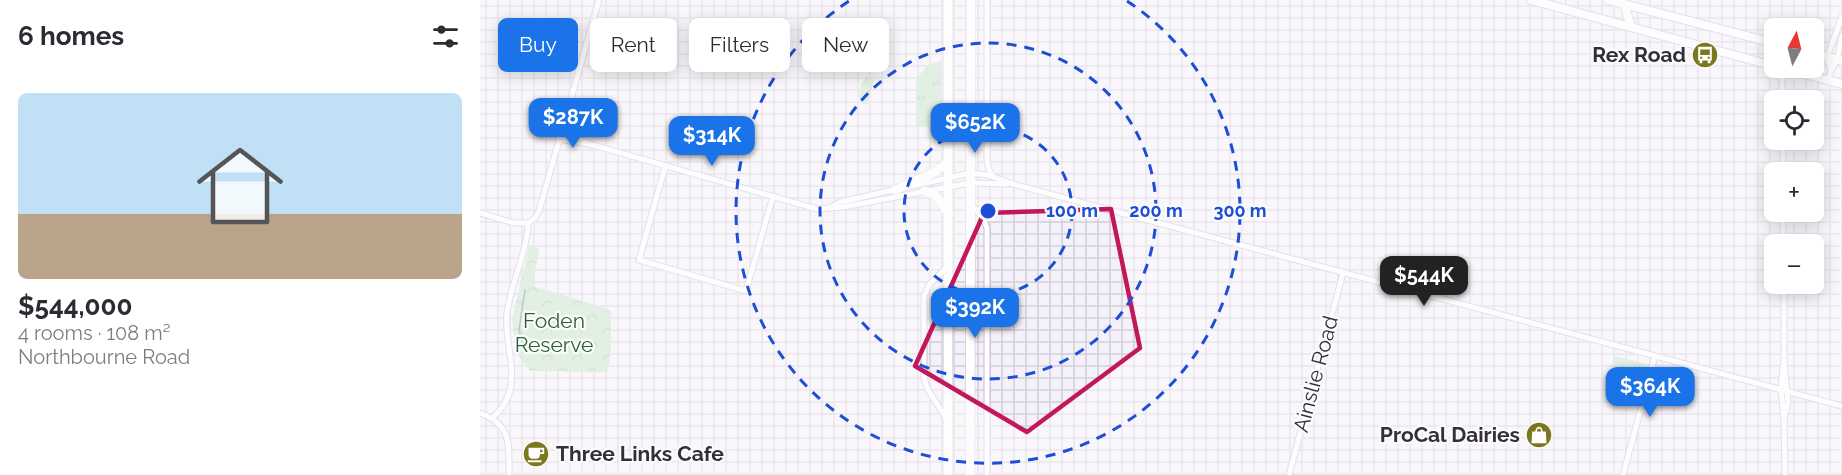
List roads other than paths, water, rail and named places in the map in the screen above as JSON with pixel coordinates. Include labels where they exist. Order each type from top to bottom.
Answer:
[{"type":"highway","points":[[970,475],[971,0]]},
{"type":"highway","points":[[948,5],[948,475]]},
{"type":"highway","points":[[895,190],[933,173],[947,163]]},
{"type":"highway","points":[[925,191],[935,195],[949,214]]},
{"type":"main road","points":[[1531,0],[1764,63]]},
{"type":"main road","points":[[1608,0],[1764,40]]},
{"type":"main road","points":[[1624,4],[1631,27]]},
{"type":"main road","points":[[1824,56],[1840,60]]},
{"type":"main road","points":[[1820,78],[1842,84]]},
{"type":"street","points":[[480,213],[514,224],[528,223],[535,218],[598,0]]},
{"type":"street","points":[[942,0],[948,5]]},
{"type":"street","points":[[970,126],[987,107],[987,0]]},
{"type":"street","points":[[1831,70],[1827,57],[1842,17]]},
{"type":"street","points":[[1828,80],[1831,70],[1840,60],[1842,36]]},
{"type":"street","points":[[982,115],[986,122],[987,167],[993,177]]},
{"type":"street","points":[[560,136],[817,209],[843,207],[925,191],[970,178],[1013,184]]},
{"type":"street","points":[[665,166],[639,260],[746,291],[773,196]]},
{"type":"street","points":[[829,208],[841,202],[895,190],[970,178],[993,177],[1842,406]]},
{"type":"street","points":[[970,202],[987,228],[987,475]]},
{"type":"street","points":[[495,420],[511,387],[512,370],[506,326],[507,311],[528,237],[528,223]]},
{"type":"street","points":[[948,266],[929,285],[924,296],[924,377],[927,388],[948,422]]},
{"type":"street","name":"Ainslie Road","points":[[1289,475],[1343,273]]},
{"type":"street","points":[[1784,294],[1784,362],[1781,390],[1785,475]]},
{"type":"street","points":[[1623,475],[1654,356]]},
{"type":"street","points":[[1784,362],[1788,392],[1784,419]]},
{"type":"street","points":[[480,413],[495,420],[508,439],[509,475]]},
{"type":"waterway","points":[[524,349],[519,330],[525,290]]},
{"type":"place","name":"Rex Road","points":[[1705,55]]},
{"type":"place","name":"ProCal Dairies","points":[[1539,435]]},
{"type":"place","name":"Three Links Cafe","points":[[536,454]]},
{"type":"park label","name":"Foden Reserve","points":[[554,333]]}]
